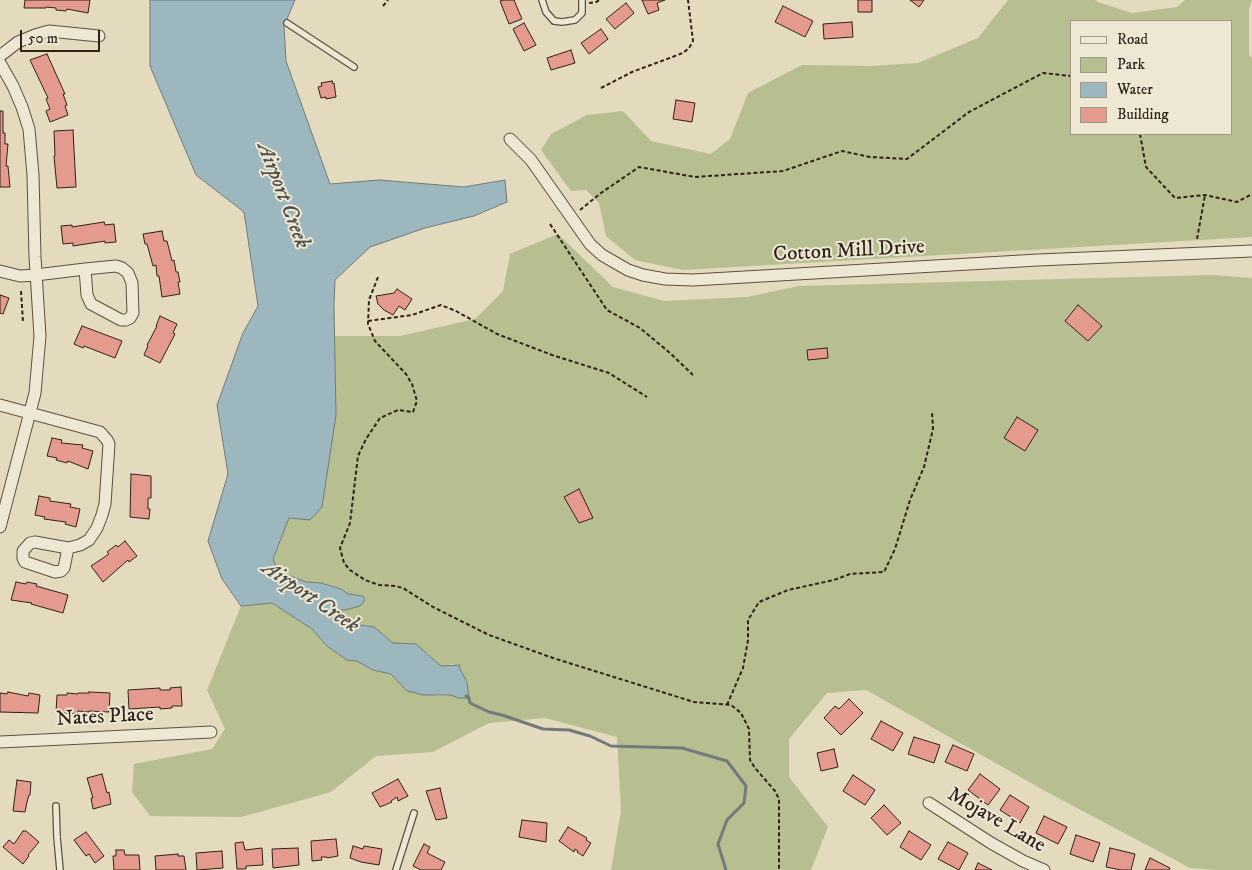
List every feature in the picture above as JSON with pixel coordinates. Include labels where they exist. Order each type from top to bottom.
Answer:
[{"type":"street","points":[[0,56],[18,42],[49,32],[99,36]]},
{"type":"street","points":[[0,63],[14,86],[29,129],[33,175],[40,336],[38,365],[30,414],[0,527]]},
{"type":"street","name":"Cotton Mill Drive","points":[[510,139],[531,160],[590,244],[613,263],[643,275],[665,279],[693,280],[1038,260],[1252,251]]},
{"type":"street","points":[[0,271],[20,276],[36,275],[85,269],[116,266],[122,268],[128,273],[132,283],[133,313],[130,318],[121,320],[91,304],[87,295],[85,269]]},
{"type":"street","points":[[0,405],[100,432],[109,444],[105,504],[97,528],[89,540],[68,548]]},
{"type":"street","name":"Nates Place","points":[[0,742],[211,732]]},
{"type":"street","name":"Mojave Lane","points":[[929,804],[991,843],[1023,861],[1044,870]]},
{"type":"lane","points":[[542,0],[546,12],[554,21],[562,22],[575,20],[582,13],[582,1]]},
{"type":"lane","points":[[288,23],[354,67]]},
{"type":"lane","points":[[56,806],[60,870]]},
{"type":"lane","points":[[396,870],[414,813]]},
{"type":"path","points":[[383,6],[388,0]]},
{"type":"path","points":[[582,1],[589,3],[600,0]]},
{"type":"path","points":[[600,88],[632,72],[683,53],[689,48],[693,41],[688,0]]},
{"type":"path","points":[[571,218],[601,193],[639,168],[695,177],[782,171],[842,151],[870,157],[907,159],[969,112],[1043,72],[1070,76]]},
{"type":"path","points":[[1140,135],[1146,167],[1175,198],[1205,195],[1237,202],[1252,194]]},
{"type":"path","points":[[1197,239],[1205,195]]},
{"type":"path","points":[[550,224],[607,310],[640,328],[670,352],[693,375]]},
{"type":"path","points":[[378,277],[369,300],[368,321],[375,341],[406,374],[412,384],[417,401],[413,412],[398,410],[380,418],[366,439],[358,456],[350,523],[340,548],[344,563],[350,570],[365,580],[403,588],[433,607],[498,638],[553,658],[694,702],[731,705],[741,713],[749,729],[750,760],[754,768],[775,791],[779,799],[779,870]]},
{"type":"path","points":[[21,291],[23,322]]},
{"type":"path","points":[[368,321],[412,314],[441,305],[456,311],[497,334],[552,355],[609,373],[647,397]]},
{"type":"path","points":[[727,705],[743,668],[748,640],[748,620],[759,602],[788,590],[834,580],[850,574],[884,572],[895,549],[924,467],[933,429],[932,412]]},
{"type":"green space","points":[[1008,0],[1095,0],[1132,13],[1177,7],[1185,0],[1252,0],[1249,9],[1249,55],[1252,58],[1252,237],[683,270],[635,260],[606,236],[599,203],[586,190],[571,191],[541,150],[551,134],[587,115],[623,111],[651,141],[711,154],[730,139],[748,93],[802,65],[871,66],[918,63],[978,38]]},
{"type":"green space","points":[[558,234],[613,287],[664,301],[747,297],[799,286],[1211,275],[1252,278],[1252,870],[1190,868],[1047,792],[866,690],[827,693],[789,739],[789,777],[828,827],[811,870],[611,870],[621,811],[617,737],[545,718],[489,723],[433,752],[376,756],[331,792],[241,817],[150,816],[132,792],[134,764],[212,749],[225,729],[207,690],[241,606],[272,603],[312,629],[327,646],[347,660],[357,661],[373,670],[391,674],[407,691],[439,696],[451,695],[458,698],[462,672],[459,667],[453,664],[441,666],[428,653],[407,643],[393,643],[374,627],[346,623],[333,612],[335,610],[352,609],[348,594],[341,589],[321,583],[306,582],[287,575],[277,568],[273,559],[289,518],[310,520],[336,415],[334,336],[400,336],[475,319],[503,291],[510,254]]},
{"type":"water","points":[[150,0],[295,0],[284,26],[286,61],[330,184],[379,180],[464,187],[505,180],[507,202],[474,216],[425,228],[370,247],[335,280],[336,415],[322,507],[310,520],[289,518],[273,559],[277,568],[287,575],[306,582],[321,583],[341,589],[348,594],[363,596],[365,600],[360,606],[345,610],[335,610],[333,612],[346,623],[374,627],[393,643],[416,644],[441,666],[460,665],[459,667],[467,682],[469,698],[458,698],[451,695],[423,695],[407,691],[391,674],[373,670],[357,661],[347,660],[327,646],[312,629],[272,603],[241,606],[222,579],[208,541],[228,474],[217,405],[243,333],[258,306],[244,212],[196,175],[150,66]]},
{"type":"building","points":[[25,0],[90,0],[88,13],[67,9],[66,11],[56,10],[56,8],[46,7],[24,8]]},
{"type":"building","points":[[514,0],[522,19],[509,24],[500,1]]},
{"type":"building","points":[[642,0],[665,0],[657,3],[659,10],[648,14]]},
{"type":"building","points":[[858,0],[872,0],[872,12],[858,12]]},
{"type":"building","points":[[910,0],[924,0],[919,7]]},
{"type":"building","points":[[626,3],[634,13],[615,29],[606,19]]},
{"type":"building","points":[[783,6],[813,21],[805,37],[775,22]]},
{"type":"building","points":[[852,22],[853,37],[824,39],[823,24]]},
{"type":"building","points":[[524,23],[536,45],[524,51],[513,29]]},
{"type":"building","points":[[601,29],[608,39],[589,54],[581,43]]},
{"type":"building","points":[[571,50],[575,63],[551,70],[547,58]]},
{"type":"building","points":[[47,54],[65,94],[63,94],[68,115],[50,122],[46,111],[50,109],[46,99],[48,98],[30,60]]},
{"type":"building","points":[[332,81],[336,97],[321,98],[318,87],[322,86],[321,83]]},
{"type":"building","points":[[676,100],[695,103],[692,122],[673,119]]},
{"type":"building","points":[[0,111],[3,111],[5,144],[8,144],[6,166],[8,166],[10,187],[0,187]]},
{"type":"building","points":[[73,130],[76,187],[57,188],[54,131]]},
{"type":"building","points":[[104,222],[105,225],[114,224],[116,242],[105,243],[105,241],[73,246],[73,243],[63,244],[61,226],[72,225],[72,227]]},
{"type":"building","points":[[162,231],[164,241],[167,241],[172,261],[174,260],[176,272],[178,272],[180,294],[162,297],[156,265],[153,266],[143,234]]},
{"type":"building","points":[[397,289],[412,299],[405,310],[399,306],[393,315],[378,304],[376,296],[394,293]]},
{"type":"building","points":[[0,295],[9,298],[3,314],[0,313]]},
{"type":"building","points":[[1078,305],[1102,326],[1088,341],[1065,321]]},
{"type":"building","points":[[160,316],[177,324],[173,333],[175,334],[160,363],[144,355]]},
{"type":"building","points":[[82,326],[122,341],[115,358],[74,344]]},
{"type":"building","points":[[827,348],[828,358],[808,360],[807,350]]},
{"type":"building","points":[[1017,417],[1038,430],[1025,451],[1004,438]]},
{"type":"building","points":[[52,438],[62,440],[61,443],[83,445],[82,448],[93,451],[88,469],[68,461],[67,463],[47,456]]},
{"type":"building","points":[[131,474],[151,476],[151,498],[148,498],[149,519],[130,517]]},
{"type":"building","points":[[579,489],[593,518],[579,523],[564,497]]},
{"type":"building","points":[[39,496],[50,498],[50,501],[71,504],[70,507],[80,509],[76,527],[65,524],[66,522],[44,519],[45,517],[35,515]]},
{"type":"building","points":[[125,541],[137,556],[129,562],[128,560],[103,582],[91,566],[109,554],[107,552],[116,545],[118,547]]},
{"type":"building","points":[[16,582],[37,584],[36,586],[68,595],[63,613],[32,603],[11,600]]},
{"type":"building","points":[[181,687],[182,706],[160,709],[160,707],[129,709],[128,690],[160,688],[160,690],[170,690],[170,688]]},
{"type":"building","points":[[8,692],[28,696],[29,693],[40,695],[38,713],[0,712],[0,693],[7,694]]},
{"type":"building","points":[[89,692],[110,693],[109,712],[78,711],[77,714],[56,712],[57,695]]},
{"type":"building","points":[[849,699],[863,713],[841,735],[824,718],[835,706],[839,709]]},
{"type":"building","points":[[881,721],[903,733],[893,751],[871,739]]},
{"type":"building","points":[[914,737],[940,745],[934,763],[908,754]]},
{"type":"building","points":[[953,745],[974,754],[967,771],[945,762]]},
{"type":"building","points":[[834,749],[838,767],[821,771],[817,753]]},
{"type":"building","points":[[102,774],[107,793],[109,792],[111,804],[93,809],[91,798],[93,798],[87,778]]},
{"type":"building","points":[[980,774],[1000,789],[988,805],[968,790]]},
{"type":"building","points":[[853,775],[875,790],[865,805],[843,791]]},
{"type":"building","points":[[398,779],[408,796],[398,801],[397,797],[392,802],[380,807],[372,793]]},
{"type":"building","points":[[17,780],[31,782],[30,795],[25,812],[13,811]]},
{"type":"building","points":[[440,788],[447,818],[436,820],[426,791]]},
{"type":"building","points":[[1010,795],[1029,807],[1020,823],[1000,810]]},
{"type":"building","points":[[884,805],[901,823],[887,835],[871,818]]},
{"type":"building","points":[[1044,816],[1067,827],[1058,844],[1036,833]]},
{"type":"building","points":[[522,820],[547,823],[546,842],[519,837]]},
{"type":"building","points":[[568,827],[587,838],[586,840],[591,843],[583,856],[575,849],[574,852],[559,841]]},
{"type":"building","points":[[23,831],[26,831],[39,842],[23,864],[3,847],[9,840],[14,844]]},
{"type":"building","points":[[909,831],[931,845],[921,860],[900,847]]},
{"type":"building","points":[[86,832],[104,856],[95,863],[89,854],[86,856],[74,840]]},
{"type":"building","points":[[1076,835],[1100,843],[1093,862],[1070,854]]},
{"type":"building","points":[[336,839],[338,856],[321,857],[322,860],[312,861],[311,841]]},
{"type":"building","points":[[243,842],[245,850],[262,848],[263,865],[246,866],[246,869],[237,869],[235,843]]},
{"type":"building","points":[[948,842],[968,853],[959,870],[938,859]]},
{"type":"building","points":[[424,844],[430,847],[427,853],[445,862],[441,870],[421,870],[413,866]]},
{"type":"building","points":[[353,846],[363,849],[364,846],[382,849],[379,865],[350,858]]},
{"type":"building","points":[[298,848],[299,865],[273,868],[272,849]]},
{"type":"building","points":[[1110,848],[1135,854],[1131,870],[1106,867]]},
{"type":"building","points":[[116,850],[124,850],[125,855],[139,855],[140,870],[114,870],[113,856],[116,856]]},
{"type":"building","points":[[222,851],[223,868],[197,870],[196,853]]},
{"type":"building","points":[[178,854],[178,856],[184,856],[186,870],[156,870],[155,856]]},
{"type":"building","points":[[1150,858],[1170,868],[1169,870],[1145,870]]},
{"type":"building","points":[[978,863],[992,870],[975,870]]},
{"type":"waterway","name":"Airport Creek","points":[[466,696],[469,698],[470,703],[489,712],[543,729],[569,730],[590,736],[611,746],[682,748],[727,761],[746,786],[744,803],[727,820],[718,844],[726,870]]}]
